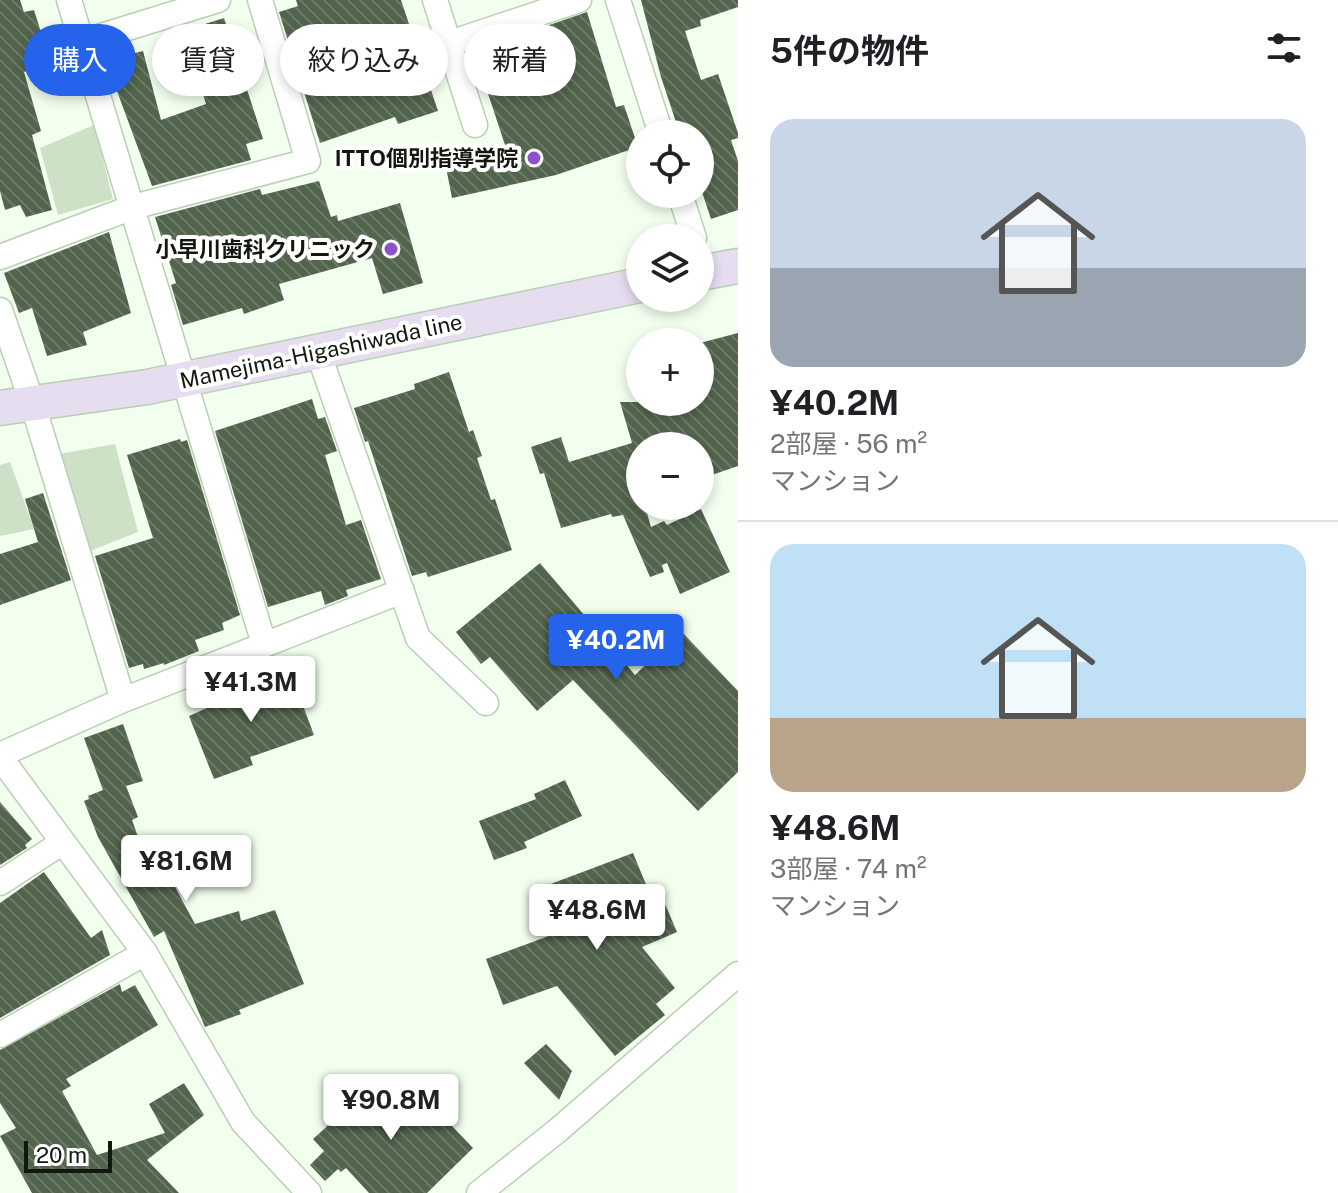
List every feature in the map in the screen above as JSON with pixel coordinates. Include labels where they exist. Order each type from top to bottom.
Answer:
[{"type":"main road","points":[[714,267],[738,266]]},
{"type":"main road","name":"Mamejima-Higashiwada line","points":[[16,405],[186,379],[626,288]]},
{"type":"street","points":[[69,0],[76,24]]},
{"type":"street","points":[[136,25],[218,0]]},
{"type":"street","points":[[0,257],[133,207],[308,161],[260,0]]},
{"type":"street","points":[[435,0],[475,125]]},
{"type":"street","points":[[450,43],[579,0]]},
{"type":"street","points":[[618,0],[657,120]]},
{"type":"street","points":[[99,96],[264,644]]},
{"type":"street","points":[[0,310],[16,405],[123,700]]},
{"type":"street","points":[[318,352],[418,638],[486,703]]},
{"type":"street","points":[[309,1193],[243,1122],[145,953],[0,756],[123,700],[402,591]]},
{"type":"street","points":[[0,883],[63,842]]},
{"type":"street","points":[[0,1035],[145,953]]},
{"type":"street","points":[[479,1193],[615,1082],[738,974]]},
{"type":"green space","points":[[94,125],[113,199],[58,215],[40,148]]},
{"type":"green space","points":[[115,444],[138,532],[90,551],[59,454]]},
{"type":"green space","points":[[10,462],[34,529],[0,536],[0,465]]},
{"type":"building","points":[[0,0],[20,0],[24,12],[34,10],[38,24],[24,24],[24,96],[31,96],[41,131],[32,135],[52,210],[26,217],[20,205],[5,210],[0,191]]},
{"type":"building","points":[[296,0],[401,0],[409,24],[283,24],[279,12],[298,6]]},
{"type":"building","points":[[641,0],[738,0],[738,7],[700,20],[701,26],[685,31],[701,80],[718,74],[738,133],[738,138],[731,140],[738,161],[738,210],[711,219],[707,208],[714,208],[714,120],[675,120]]},
{"type":"building","points":[[587,12],[616,107],[624,105],[629,120],[626,120],[626,151],[556,175],[452,198],[444,157],[505,145],[489,96],[576,96],[576,24],[552,24]]},
{"type":"building","points":[[224,18],[226,24],[205,24]]},
{"type":"building","points":[[143,51],[152,96],[155,96],[161,120],[206,104],[203,96],[249,96],[263,139],[246,144],[251,160],[152,186],[119,96],[136,96],[136,53]]},
{"type":"building","points":[[305,96],[433,96],[438,111],[398,124],[395,117],[320,143]]},
{"type":"building","points":[[319,181],[331,217],[337,215],[338,221],[400,203],[423,283],[383,294],[372,258],[279,284],[284,300],[244,314],[242,308],[183,325],[171,285],[176,283],[155,217],[260,189],[262,195]]},
{"type":"building","points":[[109,232],[131,313],[83,332],[87,345],[47,356],[32,308],[19,313],[4,273]]},
{"type":"building","points":[[738,333],[738,466],[714,474],[714,432],[629,432],[620,402],[626,402],[626,416],[714,416],[714,339]]},
{"type":"building","points":[[449,372],[469,432],[473,430],[482,456],[477,458],[512,550],[428,577],[426,572],[412,576],[368,441],[365,442],[354,408],[415,389],[414,384]]},
{"type":"building","points":[[312,399],[318,419],[325,417],[337,451],[325,455],[346,525],[361,520],[381,579],[346,590],[348,596],[325,605],[321,591],[268,607],[215,431]]},
{"type":"building","points":[[561,437],[569,462],[626,445],[626,520],[649,520],[651,527],[664,521],[667,525],[678,520],[706,520],[730,572],[680,594],[667,563],[662,565],[664,572],[650,577],[623,515],[612,517],[611,514],[561,528],[544,473],[540,474],[531,447]]},
{"type":"building","points":[[180,439],[181,442],[187,440],[240,615],[222,623],[224,630],[195,640],[199,651],[164,665],[144,669],[143,664],[129,668],[95,556],[153,538],[127,455]]},
{"type":"building","points":[[43,493],[71,580],[0,605],[0,554],[38,542],[25,499]]},
{"type":"building","points":[[540,563],[635,675],[681,631],[738,691],[738,772],[698,811],[573,680],[537,711],[490,657],[481,664],[456,632]]},
{"type":"building","points":[[289,669],[314,735],[250,757],[253,765],[214,779],[189,716],[252,688],[250,683]]},
{"type":"building","points":[[123,724],[143,781],[126,786],[138,817],[132,820],[150,870],[162,863],[195,924],[239,911],[241,921],[275,910],[304,984],[239,1010],[241,1014],[205,1027],[164,931],[154,937],[98,837],[84,801],[103,790],[84,738]]},
{"type":"building","points":[[565,780],[582,816],[524,842],[527,848],[494,860],[479,821],[536,799],[534,794]]},
{"type":"building","points":[[0,802],[32,839],[25,845],[27,848],[0,865]]},
{"type":"building","points":[[633,853],[650,894],[659,890],[677,932],[642,947],[675,988],[656,1004],[665,1015],[615,1056],[557,986],[503,1005],[486,959],[557,933],[540,888]]},
{"type":"building","points":[[44,872],[91,938],[102,930],[110,955],[0,1018],[0,903]]},
{"type":"building","points":[[120,984],[122,992],[135,985],[158,1025],[66,1079],[71,1086],[62,1091],[97,1155],[165,1133],[149,1104],[184,1083],[204,1115],[147,1160],[179,1193],[32,1193],[0,1136],[16,1128],[0,1103],[0,1050]]},
{"type":"building","points":[[546,1044],[572,1071],[559,1100],[524,1063]]},
{"type":"building","points":[[407,1079],[473,1148],[427,1193],[369,1193],[346,1168],[341,1172],[338,1169],[325,1181],[310,1165],[324,1151],[313,1139],[364,1093],[395,1082],[400,1087]]},
{"type":"place","name":"ITTO個別指導学院","points":[[534,158]]},
{"type":"place","name":"小早川歯科クリニック","points":[[391,249]]}]
